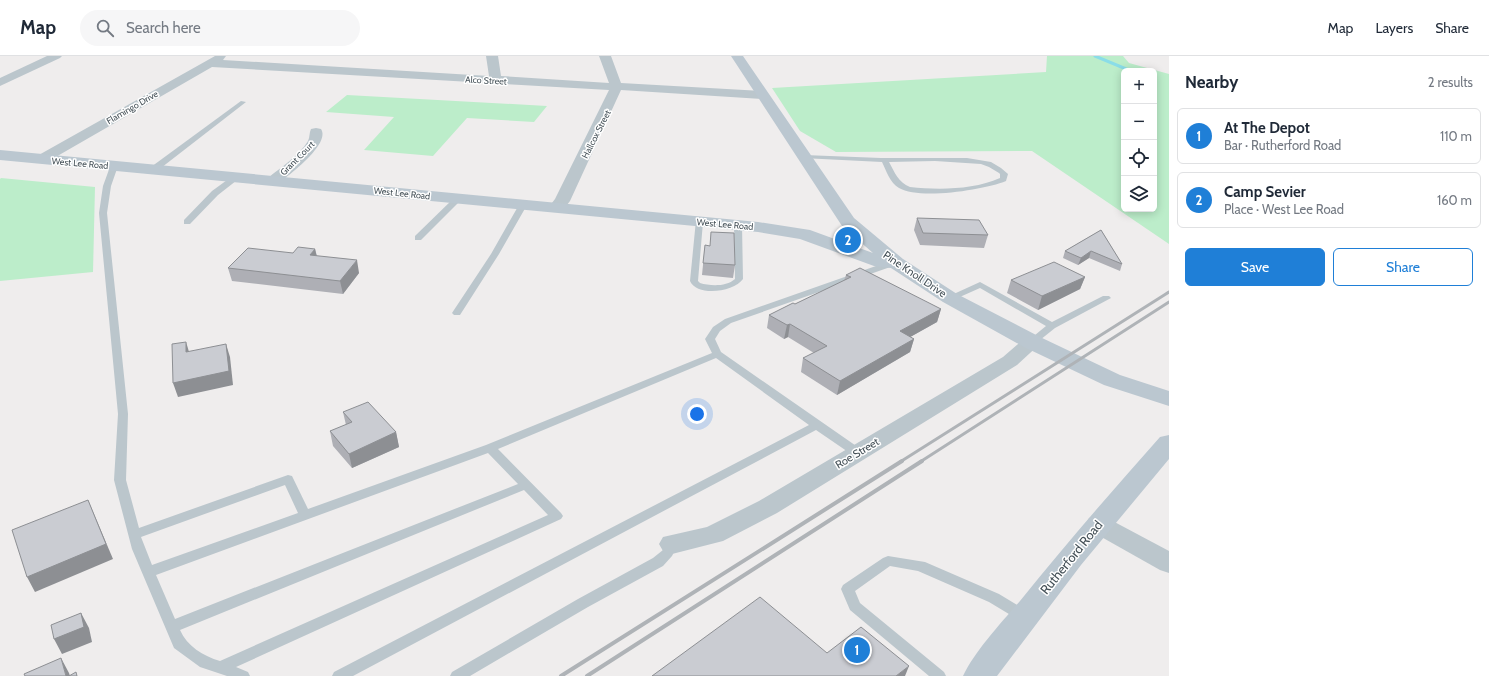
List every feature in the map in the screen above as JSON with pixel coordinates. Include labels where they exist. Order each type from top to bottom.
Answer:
[{"type":"street","points":[[0,82],[56,56]]},
{"type":"street","name":"Flamingo Drive","points":[[42,159],[222,56]]},
{"type":"street","points":[[492,56],[496,80]]},
{"type":"street","points":[[605,56],[616,87]]},
{"type":"street","name":"Pine Knoll Drive","points":[[736,56],[848,222],[896,263],[950,298],[1032,342],[1112,380],[1169,399]]},
{"type":"street","name":"Alco Street","points":[[210,63],[762,95]]},
{"type":"street","name":"Hallcox Street","points":[[556,208],[562,201],[613,100],[616,87]]},
{"type":"street","name":"Grant Court","points":[[273,181],[288,169],[316,139],[316,132]]},
{"type":"street","name":"West Lee Road","points":[[0,155],[738,225],[804,234],[881,262],[896,263]]},
{"type":"street","name":"West Lee Road","points":[[804,234],[848,222]]},
{"type":"street","name":"Roe Street","points":[[672,544],[722,531],[768,507],[1010,361],[1032,342]]},
{"type":"street","name":"Rutherford Road","points":[[978,676],[1098,524],[1169,443]]},
{"type":"street","points":[[1098,524],[1169,563]]},
{"type":"lane","points":[[154,169],[243,102]]},
{"type":"lane","points":[[804,157],[884,160],[958,159],[979,161],[999,169],[1004,174],[1003,179],[992,184],[946,190],[915,191],[900,186],[884,160]]},
{"type":"lane","points":[[114,166],[107,186],[103,213],[123,414],[120,480],[134,535],[179,644],[205,663],[221,667],[243,676]]},
{"type":"lane","points":[[187,222],[215,193],[237,177]]},
{"type":"lane","points":[[418,238],[458,199]]},
{"type":"lane","points":[[457,313],[495,254],[523,205]]},
{"type":"lane","points":[[699,222],[694,281],[696,285],[709,288],[737,283],[739,279],[738,225]]},
{"type":"lane","points":[[858,453],[717,354],[710,339],[716,329],[728,321],[885,265],[896,263]]},
{"type":"lane","points":[[950,298],[980,285],[1052,326]]},
{"type":"lane","points":[[1032,342],[1052,326],[1106,298]]},
{"type":"lane","points":[[148,572],[490,448],[717,354]]},
{"type":"lane","points":[[339,676],[817,425]]},
{"type":"lane","points":[[221,667],[557,516],[490,448]]},
{"type":"lane","points":[[134,535],[288,479],[305,515]]},
{"type":"lane","points":[[171,626],[526,485]]},
{"type":"lane","points":[[456,676],[658,562],[668,553],[672,544]]},
{"type":"lane","points":[[939,676],[855,606],[848,589],[888,561],[920,566],[994,598],[1024,616]]},
{"type":"green space","points":[[1047,56],[1123,56],[1129,63],[1147,68],[1121,68],[1121,211],[1032,151],[836,152],[800,131],[772,88],[1046,72]]},
{"type":"green space","points":[[1157,71],[1169,74],[1169,244],[1122,212],[1157,212]]},
{"type":"green space","points":[[347,95],[547,106],[534,122],[467,118],[433,156],[364,150],[394,117],[326,112]]},
{"type":"green space","points":[[1,178],[95,187],[93,272],[0,281]]},
{"type":"building","points":[[917,218],[979,220],[988,235],[923,233]]},
{"type":"building","points":[[1101,230],[1122,264],[1091,251],[1081,258],[1065,251]]},
{"type":"building","points":[[711,232],[734,233],[735,265],[703,263],[705,245],[710,246]]},
{"type":"building","points":[[298,247],[315,249],[310,255],[357,260],[340,281],[228,268],[248,248],[293,253]]},
{"type":"building","points":[[1054,262],[1085,277],[1042,296],[1011,280]]},
{"type":"building","points":[[860,268],[941,309],[900,331],[914,339],[840,381],[803,358],[827,346],[790,324],[787,325],[769,315],[851,277],[846,275]]},
{"type":"building","points":[[186,342],[186,352],[226,344],[229,371],[173,383],[172,344]]},
{"type":"building","points":[[368,402],[396,432],[349,454],[330,431],[352,422],[343,412]]},
{"type":"building","points":[[88,500],[106,544],[27,577],[12,530]]},
{"type":"building","points":[[760,597],[827,653],[861,627],[909,666],[896,676],[652,676]]},
{"type":"building","points":[[81,613],[84,627],[54,639],[51,625]]},
{"type":"building","points":[[61,658],[66,676],[25,676],[24,674]]},
{"type":"building","points":[[76,672],[77,676],[69,676]]},
{"type":"waterway","points":[[1095,56],[1124,68]]},
{"type":"railway","points":[[900,462],[1169,292],[1167,293]]},
{"type":"railway","points":[[920,462],[1169,302]]},
{"type":"railway","points":[[561,676],[902,461]]},
{"type":"railway","points":[[587,676],[922,461]]},
{"type":"place","name":"Camp Sevier","points":[[848,240]]},
{"type":"place","name":"At The Depot","points":[[857,650]]}]
